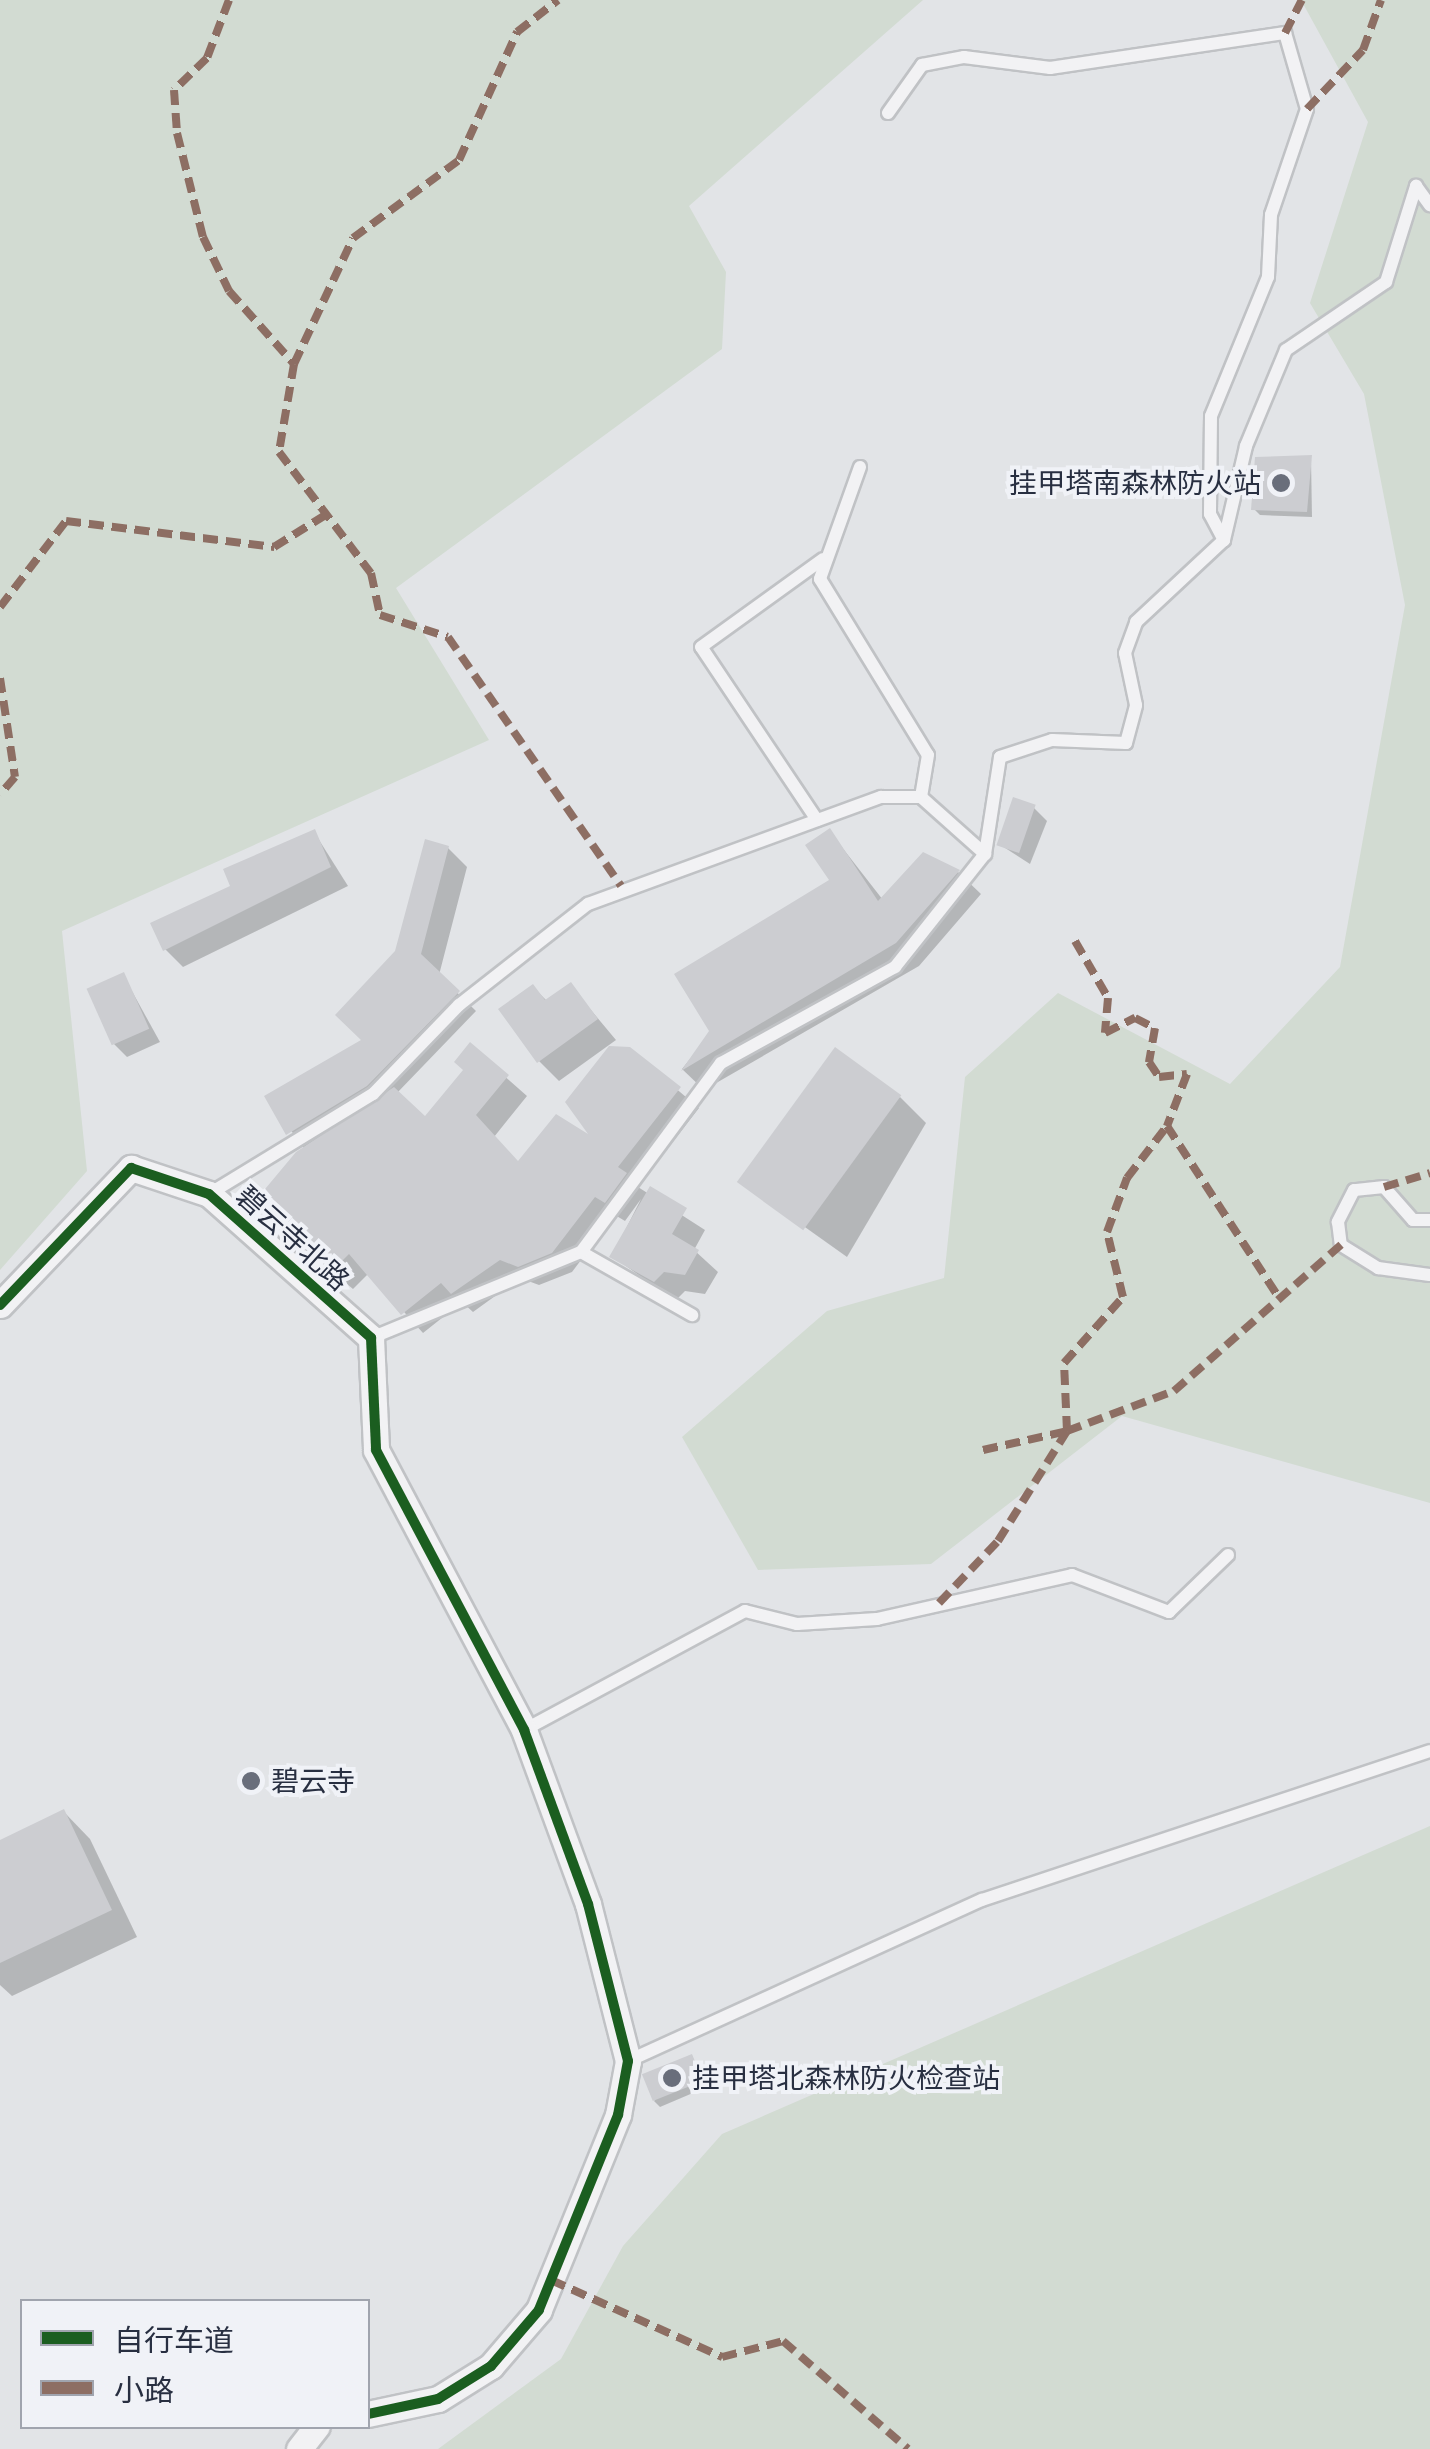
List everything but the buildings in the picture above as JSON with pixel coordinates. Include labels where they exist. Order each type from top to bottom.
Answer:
[{"type":"street","name":"碧云寺北路","points":[[0,1305],[131,1168],[208,1194],[371,1338]]},
{"type":"street","points":[[370,2414],[438,2399],[491,2366],[539,2310],[618,2116],[628,2062],[588,1904],[524,1730],[376,1450],[371,1338]]},
{"type":"street","points":[[299,2449],[315,2429]]},
{"type":"lane","points":[[888,113],[922,66],[964,57],[1050,68],[1285,33],[1307,109],[1271,216],[1268,278],[1212,416],[1210,514],[1224,540]]},
{"type":"lane","points":[[371,1338],[581,1252],[721,1063],[895,967],[985,854],[1000,756],[1052,740],[1126,743],[1136,705],[1125,654],[1136,622],[1224,540],[1246,446],[1286,350],[1386,282],[1416,186],[1430,205]]},
{"type":"lane","points":[[860,467],[823,558],[820,579],[928,755],[920,796]]},
{"type":"lane","points":[[817,820],[700,647],[823,558]]},
{"type":"lane","points":[[208,1194],[373,1094],[459,1005],[588,904],[881,797],[920,796],[985,854]]},
{"type":"lane","points":[[1430,1220],[1413,1220],[1384,1186],[1354,1190],[1338,1222],[1341,1245],[1378,1268],[1430,1275]]},
{"type":"lane","points":[[581,1252],[692,1315]]},
{"type":"lane","points":[[524,1730],[746,1611],[798,1624],[876,1619],[1072,1575],[1169,1612],[1228,1554]]},
{"type":"lane","points":[[628,2062],[982,1900],[1430,1751]]},
{"type":"shaded area","points":[[0,0],[923,0],[689,206],[726,272],[722,349],[396,588],[489,740],[62,931],[87,1171],[0,1270]]},
{"type":"shaded area","points":[[1301,0],[1430,0],[1430,1503],[1122,1416],[931,1564],[758,1570],[682,1437],[827,1311],[944,1278],[965,1077],[1058,993],[1230,1084],[1340,967],[1405,605],[1364,394],[1310,303],[1368,122]]},
{"type":"shaded area","points":[[1430,1826],[1430,2449],[438,2449],[561,2359],[623,2246],[722,2134]]},
{"type":"marked path","points":[[229,0],[207,58],[174,90],[177,133],[203,237],[229,291],[294,364],[279,452],[371,573],[380,615],[448,637],[621,886]]},
{"type":"marked path","points":[[294,364],[353,238],[459,160],[517,32],[558,0]]},
{"type":"marked path","points":[[1285,33],[1302,0]]},
{"type":"marked path","points":[[1307,109],[1363,50],[1381,0]]},
{"type":"marked path","points":[[0,607],[66,521],[274,547],[327,514]]},
{"type":"marked path","points":[[0,678],[15,777],[0,794]]},
{"type":"marked path","points":[[1075,941],[1108,998],[1105,1033],[1135,1018],[1155,1028],[1149,1062],[1159,1077],[1187,1074],[1167,1126],[1277,1295]]},
{"type":"marked path","points":[[983,1450],[1067,1431],[1064,1363],[1123,1297],[1107,1232],[1127,1178],[1167,1126]]},
{"type":"marked path","points":[[1384,1187],[1430,1173]]},
{"type":"marked path","points":[[939,1603],[998,1541],[1067,1431],[1174,1391],[1341,1245]]},
{"type":"marked path","points":[[551,2280],[722,2357],[783,2341],[908,2449]]},
{"type":"cycle path","points":[[0,1305],[131,1168],[209,1194],[371,1338],[376,1450],[524,1730],[588,1904],[628,2061],[618,2115],[539,2310],[491,2366],[438,2399],[370,2414]]},
{"type":"place","name":"挂甲塔南森林防火站","points":[[1281,483]]},
{"type":"place","name":"碧云寺","points":[[251,1781]]},
{"type":"place","name":"挂甲塔北森林防火检查站","points":[[672,2078]]}]
